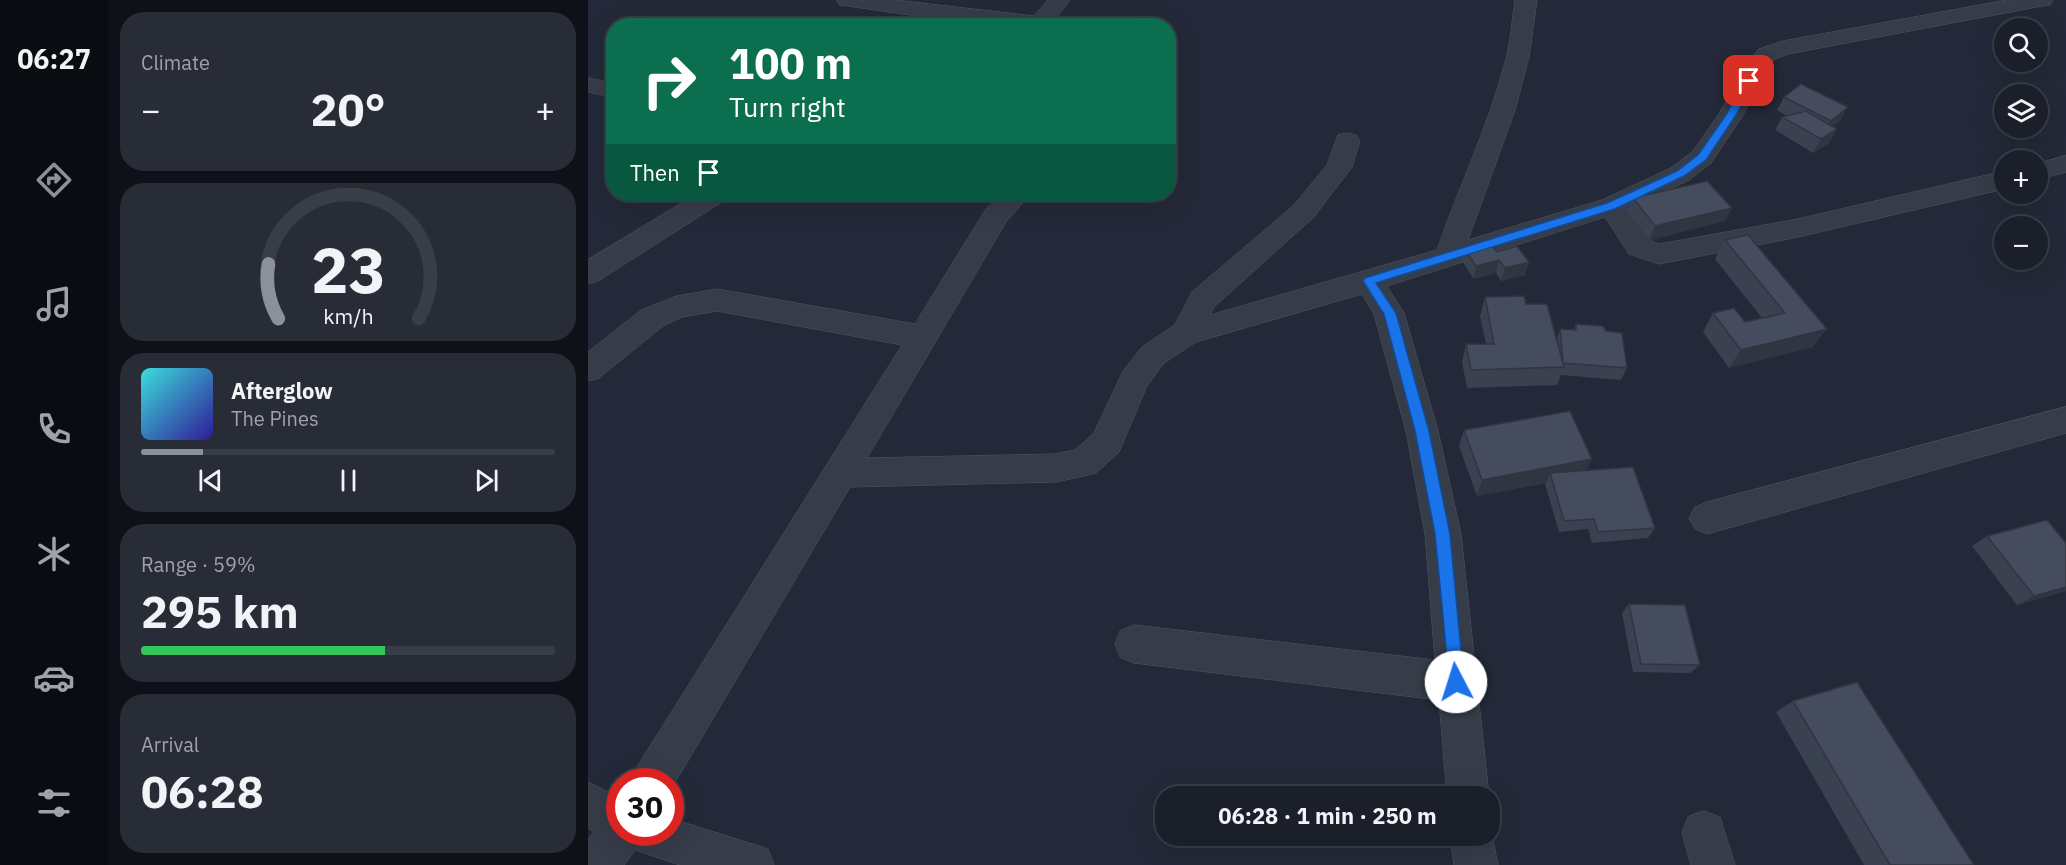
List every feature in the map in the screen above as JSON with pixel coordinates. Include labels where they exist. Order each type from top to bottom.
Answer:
[{"type":"street","points":[[848,0],[987,18]]},
{"type":"street","points":[[1044,18],[1059,0]]},
{"type":"street","points":[[1449,255],[1473,184],[1503,111],[1518,57],[1526,0]]},
{"type":"street","points":[[842,473],[1056,468],[1084,463],[1107,442],[1134,380],[1153,355],[1186,333],[1369,281],[1611,206],[1680,174],[1702,157],[1731,115],[1758,64],[1767,54],[1783,48],[2042,0]]},
{"type":"street","points":[[588,85],[606,88]]},
{"type":"street","points":[[1186,333],[1202,300],[1304,211],[1339,167],[1347,141]]},
{"type":"street","points":[[2048,169],[2066,164]]},
{"type":"street","points":[[1611,206],[1639,247],[1659,254],[1798,228],[1994,182]]},
{"type":"street","points":[[588,274],[705,201]]},
{"type":"street","points":[[661,768],[842,473],[996,216],[1010,201]]},
{"type":"street","points":[[1369,281],[1389,313],[1422,431],[1443,534],[1467,786]]},
{"type":"street","points":[[588,369],[652,318],[677,307],[717,300],[924,337]]},
{"type":"street","points":[[1707,518],[2066,420]]},
{"type":"street","points":[[1134,644],[1456,682]]},
{"type":"street","points":[[588,804],[606,815]]},
{"type":"street","points":[[684,844],[752,865]]},
{"type":"street","points":[[596,865],[610,846]]},
{"type":"street","points":[[1473,846],[1476,865]]},
{"type":"building","points":[[1801,84],[1848,107],[1831,121],[1784,97]]},
{"type":"building","points":[[1806,111],[1837,129],[1821,139],[1782,117]]},
{"type":"building","points":[[1707,181],[1732,208],[1655,226],[1633,198]]},
{"type":"building","points":[[1748,235],[1827,329],[1741,350],[1713,313],[1734,308],[1745,322],[1785,313],[1725,240]]},
{"type":"building","points":[[1488,240],[1497,252],[1517,246],[1529,262],[1505,268],[1499,260],[1476,266],[1463,247]]},
{"type":"building","points":[[1524,296],[1526,304],[1547,304],[1564,367],[1471,370],[1466,344],[1494,344],[1485,297]]},
{"type":"building","points":[[1576,324],[1603,326],[1606,331],[1622,333],[1627,368],[1563,363],[1560,329],[1576,330]]},
{"type":"building","points":[[1570,411],[1592,459],[1482,480],[1464,430]]},
{"type":"building","points":[[1633,467],[1655,528],[1598,532],[1594,519],[1564,521],[1550,473]]},
{"type":"building","points":[[2047,520],[2066,543],[2066,587],[2034,596],[1987,536]]},
{"type":"building","points":[[1629,604],[1685,605],[1700,665],[1641,664]]},
{"type":"building","points":[[1857,682],[1974,865],[1890,865],[1793,701]]},
{"type":"route","points":[[1456,682],[1443,534],[1422,431],[1389,313],[1369,281],[1611,206],[1680,174],[1702,157],[1731,115],[1749,81]]}]
